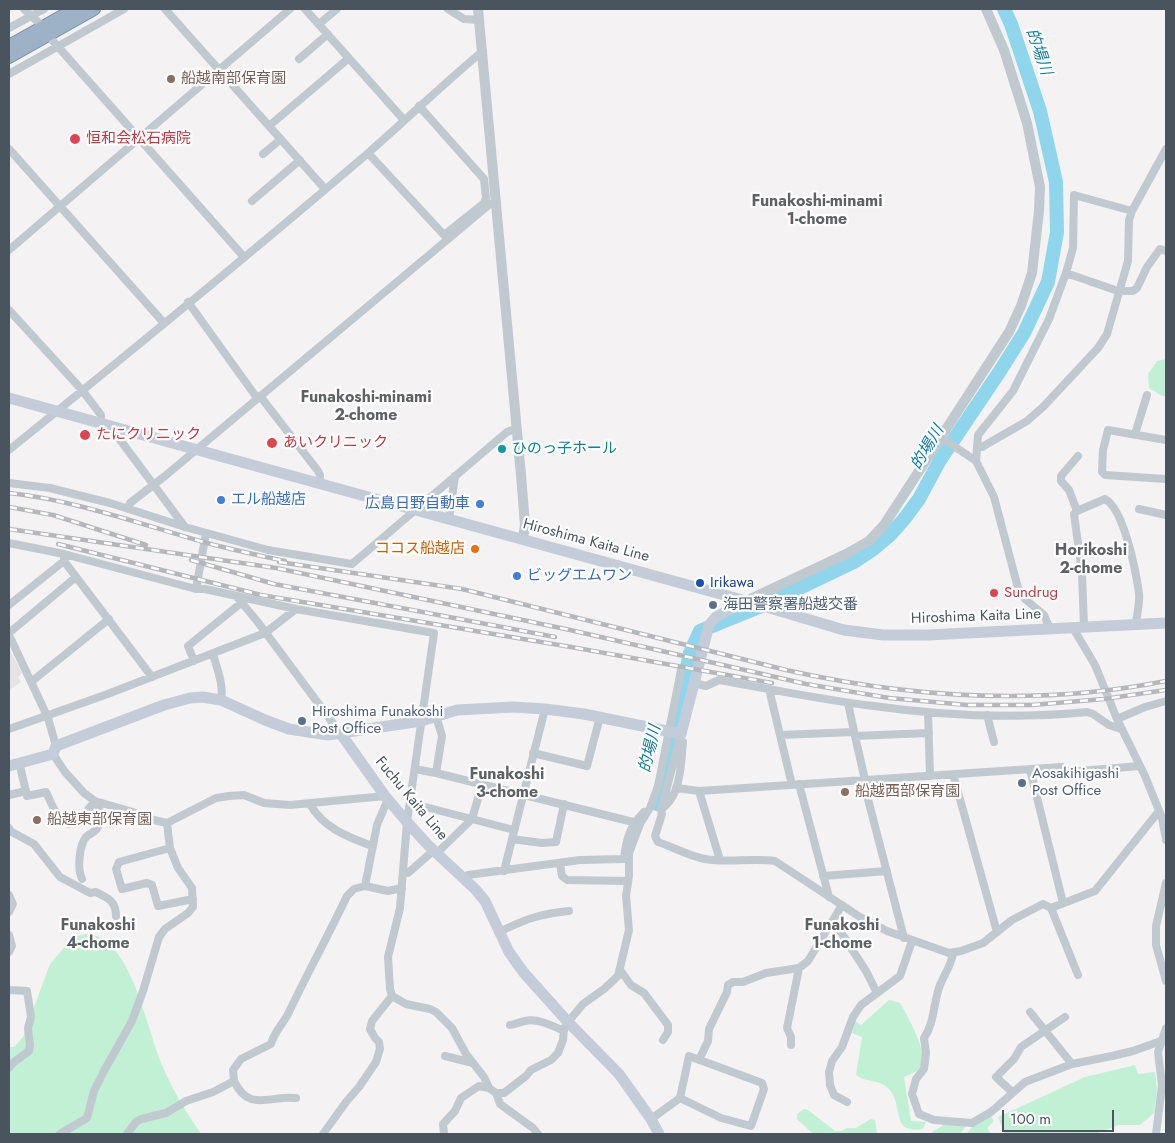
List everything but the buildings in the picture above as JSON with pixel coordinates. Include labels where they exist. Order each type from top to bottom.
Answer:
[{"type":"highway","points":[[9,46],[75,9]]},
{"type":"highway","points":[[9,56],[94,9]]},
{"type":"main road","name":"Hiroshima Kaita Line","points":[[9,398],[772,608],[844,630],[883,635],[928,635],[1166,623]]},
{"type":"main road","points":[[14,764],[54,750],[164,705],[196,697],[221,700],[289,729],[328,735],[421,721],[457,710],[489,707],[545,709],[600,717],[675,732],[694,683],[707,630],[716,617],[750,602]]},
{"type":"main road","name":"Fuchu Kaita Line","points":[[341,734],[386,797],[407,822],[485,901],[509,952],[524,973],[566,1027],[619,1074],[651,1119],[659,1134]]},
{"type":"street","points":[[24,9],[38,22]]},
{"type":"street","points":[[9,28],[44,9]]},
{"type":"street","points":[[9,74],[55,44],[124,9]]},
{"type":"street","points":[[165,9],[325,189]]},
{"type":"street","points":[[9,250],[290,9]]},
{"type":"street","points":[[305,9],[404,120]]},
{"type":"street","points":[[319,24],[337,9]]},
{"type":"street","points":[[448,9],[464,19],[479,20]]},
{"type":"street","points":[[478,9],[483,51],[491,202],[517,428],[525,525],[523,539]]},
{"type":"street","points":[[750,602],[869,541],[884,525],[1009,332],[1021,306],[1032,273],[1040,187],[1027,123],[1004,50],[986,9]]},
{"type":"street","points":[[298,59],[328,34]]},
{"type":"street","points":[[55,44],[244,257]]},
{"type":"street","points":[[9,450],[368,153],[483,51]]},
{"type":"street","points":[[269,126],[349,58]]},
{"type":"street","points":[[419,106],[484,179],[491,202]]},
{"type":"street","points":[[263,154],[281,139]]},
{"type":"street","points":[[9,149],[164,323]]},
{"type":"street","points":[[977,447],[982,447],[1027,421],[1043,407],[1098,348],[1107,334],[1112,323],[1118,291],[1128,260],[1129,220],[1166,149]]},
{"type":"street","points":[[368,153],[444,235],[484,203],[491,202]]},
{"type":"street","points":[[252,201],[300,160]]},
{"type":"street","points":[[976,462],[978,435],[1013,391],[1049,318],[1066,273],[1073,248],[1074,195],[1132,211]]},
{"type":"street","points":[[128,508],[130,503],[154,485],[491,202]]},
{"type":"street","points":[[1066,273],[1118,291],[1133,291],[1137,288],[1147,267],[1160,249],[1166,251]]},
{"type":"street","points":[[188,302],[318,472],[320,475],[319,483]]},
{"type":"street","points":[[9,310],[82,390],[101,415],[100,422]]},
{"type":"street","points":[[1134,434],[1147,395]]},
{"type":"street","points":[[116,427],[115,433],[185,527]]},
{"type":"street","points":[[9,483],[50,488],[128,508],[185,527],[268,550],[352,564],[507,432],[517,428]]},
{"type":"street","points":[[1166,440],[1108,430],[1103,450],[1102,472],[1105,475],[1166,480]]},
{"type":"street","points":[[942,438],[976,462],[994,497],[1018,588],[1025,599],[1044,615],[1050,629]]},
{"type":"street","points":[[1078,456],[1061,476],[1061,481],[1070,490],[1076,511],[1074,514],[1084,590],[1079,628],[1121,729],[1159,810],[1166,840]]},
{"type":"street","points":[[449,519],[455,476]]},
{"type":"street","points":[[1076,511],[1105,498],[1120,518],[1129,546],[1139,595],[1136,624]]},
{"type":"street","points":[[1139,509],[1166,515]]},
{"type":"street","points":[[196,589],[206,533]]},
{"type":"street","points":[[9,543],[196,589],[205,589],[296,609],[434,633],[407,822],[400,908],[388,956],[390,989],[392,996],[406,1004],[436,1012],[452,1028],[466,1054],[484,1077],[489,1088]]},
{"type":"street","points":[[64,557],[76,577],[152,678]]},
{"type":"street","points":[[9,605],[64,557]]},
{"type":"street","points":[[76,577],[9,634],[46,716],[54,750],[65,772],[84,793],[97,802],[133,812],[145,818],[167,822],[216,798],[228,796],[244,795],[273,805],[310,804],[386,797],[372,846],[365,886]]},
{"type":"street","points":[[236,596],[341,734]]},
{"type":"street","points":[[194,661],[188,646],[241,603]]},
{"type":"street","points":[[9,729],[152,678],[265,633],[296,609]]},
{"type":"street","points":[[30,682],[109,619]]},
{"type":"street","points":[[213,654],[221,684],[221,700]]},
{"type":"street","points":[[682,670],[675,732],[660,810],[662,814],[655,836],[658,842],[704,859],[736,861],[758,859],[775,861],[880,928],[937,950],[953,953],[983,943],[1012,920],[1043,904],[1051,908],[1078,975]]},
{"type":"street","points":[[694,683],[706,686],[719,680],[848,703],[928,712],[1024,716],[1087,712],[1109,725],[1121,729]]},
{"type":"street","points":[[768,689],[829,897]]},
{"type":"street","points":[[1117,719],[1145,707],[1166,702]]},
{"type":"street","points":[[847,1102],[834,1095],[830,1084],[829,1072],[832,1061],[842,1047],[853,1017],[861,1005],[900,976],[908,939],[887,872],[864,780],[848,703]]},
{"type":"street","points":[[504,871],[545,709]]},
{"type":"street","points":[[928,712],[930,776]]},
{"type":"street","points":[[987,715],[994,742]]},
{"type":"street","points":[[436,716],[442,736],[436,773]]},
{"type":"street","points":[[533,753],[587,766],[600,717]]},
{"type":"street","points":[[464,879],[468,875],[580,860],[624,859],[625,847],[633,822],[648,808],[660,810],[666,806],[677,788],[683,742],[675,732]]},
{"type":"street","points":[[496,1093],[504,1093],[531,1070],[551,1060],[558,1053],[566,1027],[583,1004],[618,976],[629,930],[626,896],[629,876],[629,853],[640,824],[650,808],[675,732]]},
{"type":"street","points":[[780,735],[929,733]]},
{"type":"street","points":[[14,764],[27,796],[46,792],[56,813],[69,824],[97,802]]},
{"type":"street","points":[[677,788],[699,791],[1062,767],[1067,772],[1140,766]]},
{"type":"street","points":[[415,769],[633,822]]},
{"type":"street","points":[[1030,769],[1063,903]]},
{"type":"street","points":[[952,774],[997,932]]},
{"type":"street","points":[[403,874],[408,873],[435,852],[472,819],[482,785]]},
{"type":"street","points":[[9,795],[26,791]]},
{"type":"street","points":[[699,791],[720,860]]},
{"type":"street","points":[[82,879],[78,863],[85,839],[98,827],[97,802]]},
{"type":"street","points":[[410,803],[514,830]]},
{"type":"street","points":[[310,804],[330,827],[372,846]]},
{"type":"street","points":[[512,839],[542,843],[556,842],[564,804]]},
{"type":"street","points":[[1051,908],[1095,891],[1159,810]]},
{"type":"street","points":[[60,1134],[87,1118],[94,1091],[132,1021],[159,937],[165,929],[188,913],[193,907],[192,888],[178,868],[170,848],[167,822]]},
{"type":"street","points":[[9,828],[10,831],[34,844],[60,877],[90,893],[96,892],[110,900],[116,907],[116,916]]},
{"type":"street","points":[[170,848],[119,862],[116,869],[122,889],[147,883],[152,885],[158,906],[193,899]]},
{"type":"street","points":[[560,864],[562,876],[567,880],[627,881]]},
{"type":"street","points":[[823,876],[887,872]]},
{"type":"street","points":[[1166,883],[1156,926],[1156,945],[1166,981]]},
{"type":"street","points":[[296,1098],[281,1097],[256,1101],[242,1094],[234,1081],[233,1070],[241,1059],[271,1044],[273,1036],[284,1021],[347,896],[354,889],[365,886],[388,891],[402,888]]},
{"type":"street","points":[[9,894],[13,904],[9,912]]},
{"type":"street","points":[[699,1060],[708,1041],[709,1029],[727,992],[728,985],[733,982],[743,982],[766,973],[799,968],[808,961],[842,905]]},
{"type":"street","points":[[499,932],[539,915],[569,911]]},
{"type":"street","points":[[833,920],[866,971],[876,993]]},
{"type":"street","points":[[9,935],[12,946],[9,952]]},
{"type":"street","points":[[953,953],[953,959],[939,987],[930,1030],[924,1038],[926,1053],[924,1069],[916,1078],[912,1094],[919,1114],[934,1120],[972,1123],[991,1112],[1025,1082],[1072,1064],[1133,1051],[1164,1041]]},
{"type":"street","points":[[791,1045],[791,1037],[787,1028],[799,968]]},
{"type":"street","points":[[620,970],[631,985],[644,993],[668,1025],[668,1032],[663,1040]]},
{"type":"street","points":[[9,990],[26,991],[30,1017],[28,1028],[30,1045],[29,1051],[9,1068]]},
{"type":"street","points":[[324,1134],[346,1102],[360,1087],[379,1056],[379,1042],[370,1029],[372,1021],[392,996]]},
{"type":"street","points":[[1030,1012],[1072,1064]]},
{"type":"street","points":[[1012,1092],[996,1076],[1014,1059],[1021,1047],[1065,1017]]},
{"type":"street","points":[[510,1025],[533,1020],[566,1027]]},
{"type":"street","points":[[1156,1134],[1162,1085],[1158,1052],[1164,1041],[1166,1028]]},
{"type":"street","points":[[445,1056],[473,1063]]},
{"type":"street","points":[[651,1119],[680,1098],[690,1056],[762,1083],[764,1089],[752,1126],[721,1118],[680,1098]]},
{"type":"street","points":[[127,1134],[136,1122],[141,1119],[166,1113],[186,1101],[213,1092],[234,1081]]},
{"type":"street","points":[[444,1134],[443,1124],[455,1111],[461,1098],[479,1086],[489,1088],[496,1093],[500,1104],[533,1132]]},
{"type":"shaded area","points":[[9,649],[22,673],[18,677],[21,682],[9,690]]},
{"type":"green space","points":[[1166,359],[1166,396],[1162,396],[1149,388],[1148,374],[1157,361]]},
{"type":"green space","points":[[86,934],[101,938],[113,948],[123,962],[139,997],[167,1076],[180,1102],[201,1134],[9,1134],[9,1047],[14,1047],[23,1037],[50,964],[73,937]]},
{"type":"green space","points":[[889,1000],[900,1003],[920,1043],[922,1052],[921,1066],[915,1072],[904,1077],[911,1121],[926,1122],[923,1129],[912,1130],[906,1128],[901,1123],[896,1102],[888,1088],[881,1083],[856,1075],[862,1037],[852,1033],[855,1021],[861,1025]]},
{"type":"green space","points":[[1135,1065],[1138,1074],[1155,1072],[1157,1089],[1154,1113],[1140,1125],[1119,1125],[1095,1134],[1005,1134],[998,1117],[1085,1077]]},
{"type":"green space","points":[[804,1109],[835,1131],[856,1128],[871,1119],[875,1120],[877,1134],[813,1134],[797,1119],[797,1114]]},
{"type":"green space","points":[[990,1115],[994,1121],[987,1128],[991,1134],[966,1134],[974,1125]]},
{"type":"green space","points":[[943,1123],[966,1126],[960,1134],[933,1134],[932,1132],[942,1126]]},
{"type":"waterway","name":"的場川","points":[[657,804],[690,653],[700,631],[764,605],[854,562],[890,535],[919,499],[940,460],[1024,333],[1048,282],[1057,232],[1056,182],[1040,111],[1011,24],[1004,9]]},
{"type":"railway","points":[[9,493],[57,501],[211,544],[285,561]]},
{"type":"railway","points":[[9,507],[53,515],[146,545]]},
{"type":"railway","points":[[9,529],[276,568],[570,630],[806,684],[889,698],[967,705],[1032,705],[1104,699],[1166,690]]},
{"type":"railway","points":[[58,544],[261,595],[772,683]]},
{"type":"railway","points":[[191,560],[274,584],[555,637]]},
{"type":"railway","points":[[279,562],[462,589],[786,670],[880,687],[928,692],[1023,696],[1119,689],[1166,681]]},
{"type":"place","name":"船越南部保育園","points":[[171,79]]},
{"type":"place","name":"恒和会松石病院","points":[[75,139]]},
{"type":"place","name":"たにクリニック","points":[[85,435]]},
{"type":"place","name":"あいクリニック","points":[[272,443]]},
{"type":"place","name":"ひのっ子ホール","points":[[502,449]]},
{"type":"place","name":"エル船越店","points":[[221,500]]},
{"type":"place","name":"広島日野自動車","points":[[480,504]]},
{"type":"place","name":"ココス船越店","points":[[475,549]]},
{"type":"place","name":"ビッグエムワン","points":[[517,576]]},
{"type":"place","name":"Irikawa","points":[[700,583]]},
{"type":"place","name":"Sundrug","points":[[994,593]]},
{"type":"place","name":"海田警察署船越交番","points":[[713,605]]},
{"type":"place","name":"Hiroshima Funakoshi Post Office","points":[[302,721]]},
{"type":"place","name":"Aosakihigashi Post Office","points":[[1022,783]]},
{"type":"place","name":"船越西部保育園","points":[[845,792]]},
{"type":"place","name":"船越東部保育園","points":[[37,820]]},
{"type":"district","name":"Funakoshi-minami 1-chome","points":[[817,211]]},
{"type":"district","name":"Funakoshi-minami 2-chome","points":[[366,407]]},
{"type":"district","name":"Horikoshi 2-chome","points":[[1091,560]]},
{"type":"district","name":"Funakoshi 3-chome","points":[[507,784]]},
{"type":"district","name":"Funakoshi 4-chome","points":[[98,935]]},
{"type":"district","name":"Funakoshi 1-chome","points":[[842,935]]}]
